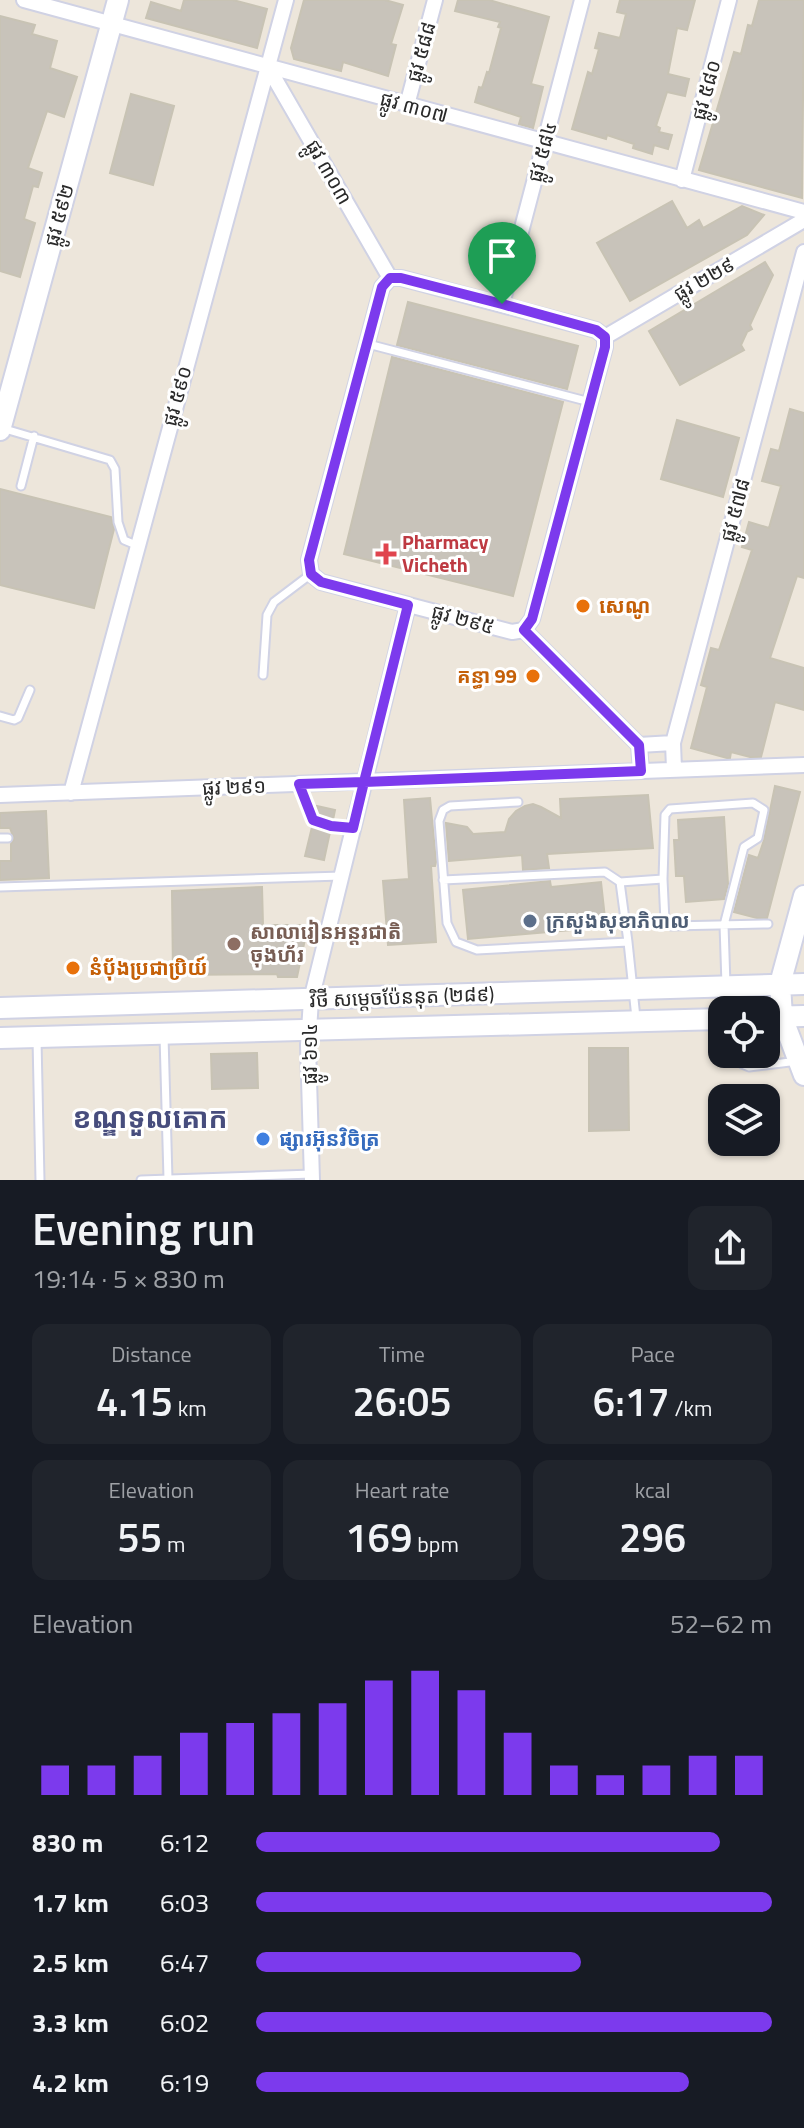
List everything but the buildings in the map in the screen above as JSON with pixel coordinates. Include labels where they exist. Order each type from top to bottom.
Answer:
[{"type":"main road","name":"ផ្លូវ ៥៩២","points":[[0,429],[118,0]]},
{"type":"main road","points":[[778,996],[804,896]]},
{"type":"main road","name":"វិថី សម្តេចប៉ែននុត (២៨៩)","points":[[0,1008],[804,984]]},
{"type":"main road","points":[[523,993],[523,1024]]},
{"type":"main road","points":[[780,1017],[804,1016]]},
{"type":"main road","name":"វិថី សម្តេចប៉ែននុត (២៨៩)","points":[[0,1038],[708,1019]]},
{"type":"main road","points":[[780,1027],[802,1065]]},
{"type":"street","name":"ផ្លូវ ៣០៧","points":[[24,0],[804,212]]},
{"type":"street","name":"ផ្លូវ ៥៩០","points":[[71,793],[286,0]]},
{"type":"street","name":"ផ្លូវ ៥៨៨","points":[[407,105],[435,0]]},
{"type":"street","name":"ផ្លូវ ៥៨៤","points":[[502,304],[582,0]]},
{"type":"street","name":"ផ្លូវ ៥៨០","points":[[682,180],[729,0]]},
{"type":"street","name":"ផ្លូវ ៣០៣","points":[[268,67],[390,278]]},
{"type":"street","name":"ផ្លូវ ២២៩","points":[[605,337],[804,220]]},
{"type":"street","name":"ផ្លូវ ៥៧៨","points":[[674,769],[673,743],[804,252]]},
{"type":"street","points":[[311,574],[309,560],[382,287],[390,278],[401,278],[596,330],[605,337],[605,347],[532,619],[524,630],[639,745],[641,771]]},
{"type":"street","name":"ផ្លូវ ២៩៥","points":[[311,574],[321,582],[408,605],[512,632],[524,630]]},
{"type":"street","name":"ផ្លូវ ៦១៤","points":[[312,1177],[308,1031],[311,1000],[408,605]]},
{"type":"street","points":[[639,745],[673,743]]},
{"type":"street","name":"ផ្លូវ ២៩១","points":[[0,795],[804,765]]},
{"type":"lane","points":[[368,344],[590,402]]},
{"type":"lane","points":[[0,429],[34,436],[110,460],[115,469],[118,522],[124,540],[136,545]]},
{"type":"lane","points":[[21,486],[34,436]]},
{"type":"lane","points":[[263,675],[270,606],[311,574]]},
{"type":"lane","points":[[0,716],[14,720],[18,718],[30,690]]},
{"type":"lane","points":[[299,784],[313,820],[353,828]]},
{"type":"lane","points":[[518,802],[450,806],[443,810],[439,821],[447,923],[456,942],[477,950],[628,942]]},
{"type":"lane","points":[[727,986],[724,925],[744,847],[758,838],[764,810],[753,803],[670,809],[665,815],[665,922],[676,927],[724,925],[768,924]]},
{"type":"lane","points":[[443,880],[605,872],[614,875],[620,882],[636,1021]]},
{"type":"lane","points":[[0,887],[341,876]]},
{"type":"lane","points":[[620,882],[663,879]]},
{"type":"lane","points":[[164,1034],[168,1179]]},
{"type":"lane","points":[[37,1037],[40,1180]]},
{"type":"lane","points":[[780,1066],[802,1065]]},
{"type":"lane","points":[[141,1180],[312,1177]]},
{"type":"place","name":"Pharmacy Vicheth","points":[[386,554]]},
{"type":"place","name":"សេណូ","points":[[583,606]]},
{"type":"place","name":"គន្ធា 99","points":[[533,676]]},
{"type":"place","name":"ក្រសួងសុខាភិបាល","points":[[530,921]]},
{"type":"place","name":"សាលារៀនអន្តរជាតិ ចុងហ័រ","points":[[234,944]]},
{"type":"place","name":"នំបុ័ងប្រជាប្រិយ៍","points":[[73,968]]},
{"type":"place","name":"ផ្សារអ៊ុនវិចិត្រ","points":[[263,1139]]},
{"type":"district","name":"ខណ្ឌទួលគោក","points":[[150,1118]]},
{"type":"route","points":[[502,304],[401,278],[390,278],[382,287],[309,560],[311,574],[321,582],[408,605],[364,782],[299,784],[313,820],[353,828],[364,782],[641,771],[639,745],[524,630],[532,619],[605,347],[605,337],[596,330],[502,304]]}]
